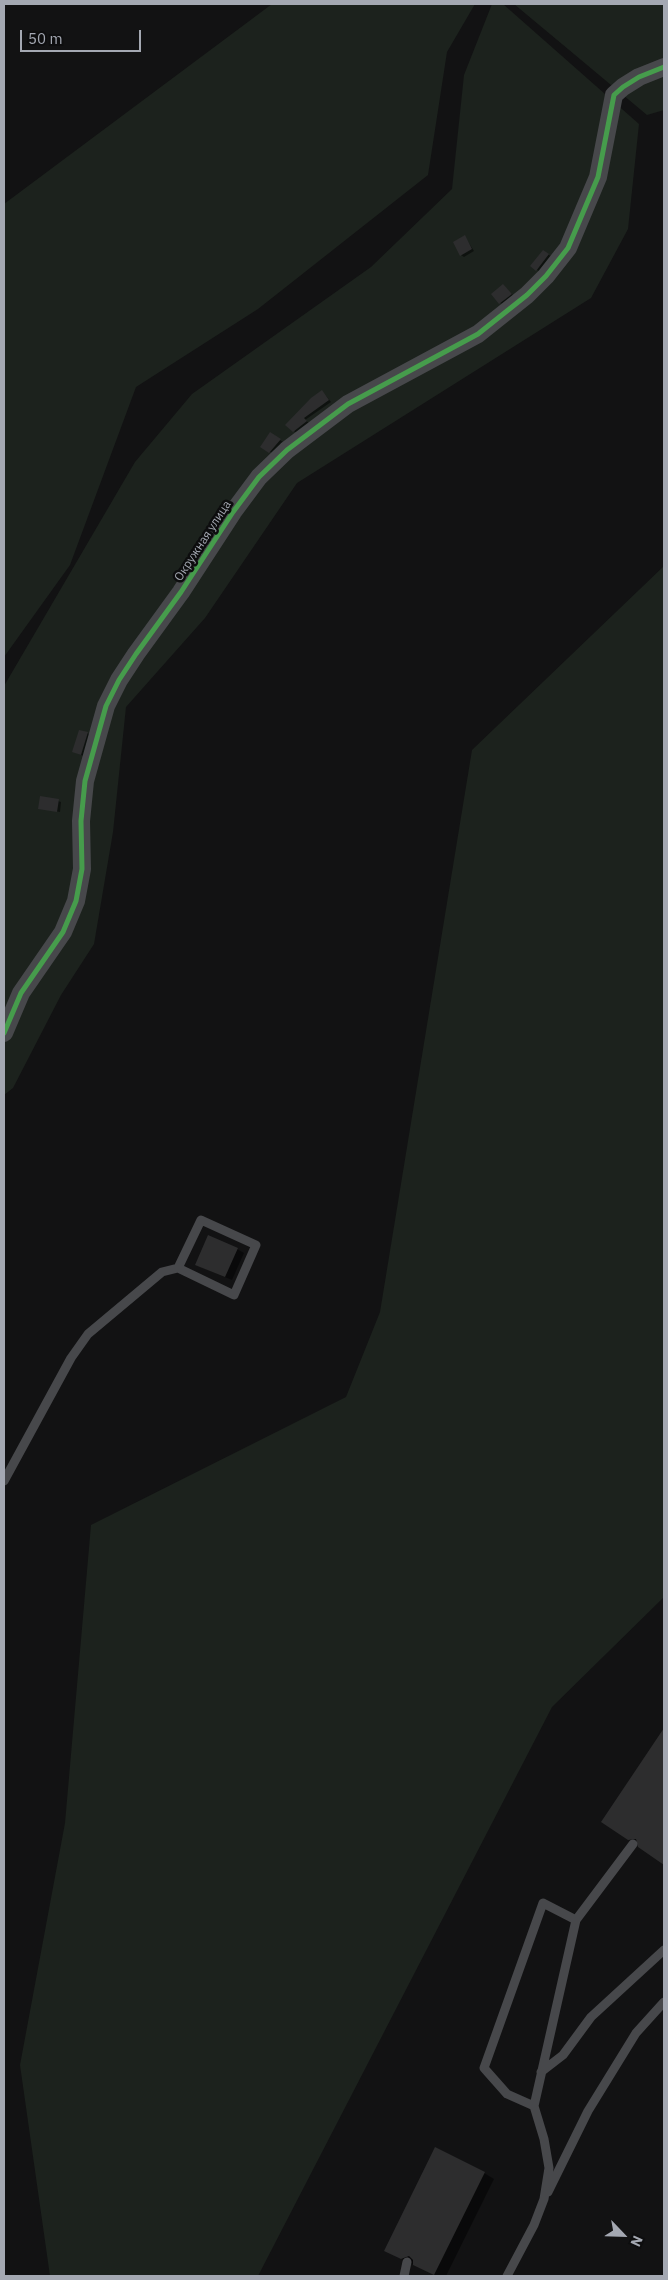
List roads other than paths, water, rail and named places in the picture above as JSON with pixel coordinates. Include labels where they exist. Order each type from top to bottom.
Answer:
[{"type":"street","name":"Окружная улица","points":[[4,1033],[21,992],[63,932],[76,901],[82,869],[81,821],[85,781],[106,706],[118,680],[181,592],[243,498],[259,477],[287,450],[348,404],[478,334],[527,295],[546,276],[568,248],[598,177],[614,95],[631,82],[664,67]]},
{"type":"lane","points":[[4,1481],[71,1358],[88,1334],[162,1272],[178,1268],[234,1294],[256,1245],[201,1220],[178,1268]]},
{"type":"lane","points":[[544,2199],[549,2168],[544,2139],[534,2106],[576,1920],[633,1844]]},
{"type":"lane","points":[[534,2106],[507,2094],[484,2068],[543,1903],[576,1920]]},
{"type":"lane","points":[[541,2072],[563,2055],[591,2017],[664,1950]]},
{"type":"lane","points":[[507,2276],[588,2111],[636,2033],[664,2002]]},
{"type":"lane","points":[[404,2276],[407,2262]]}]
